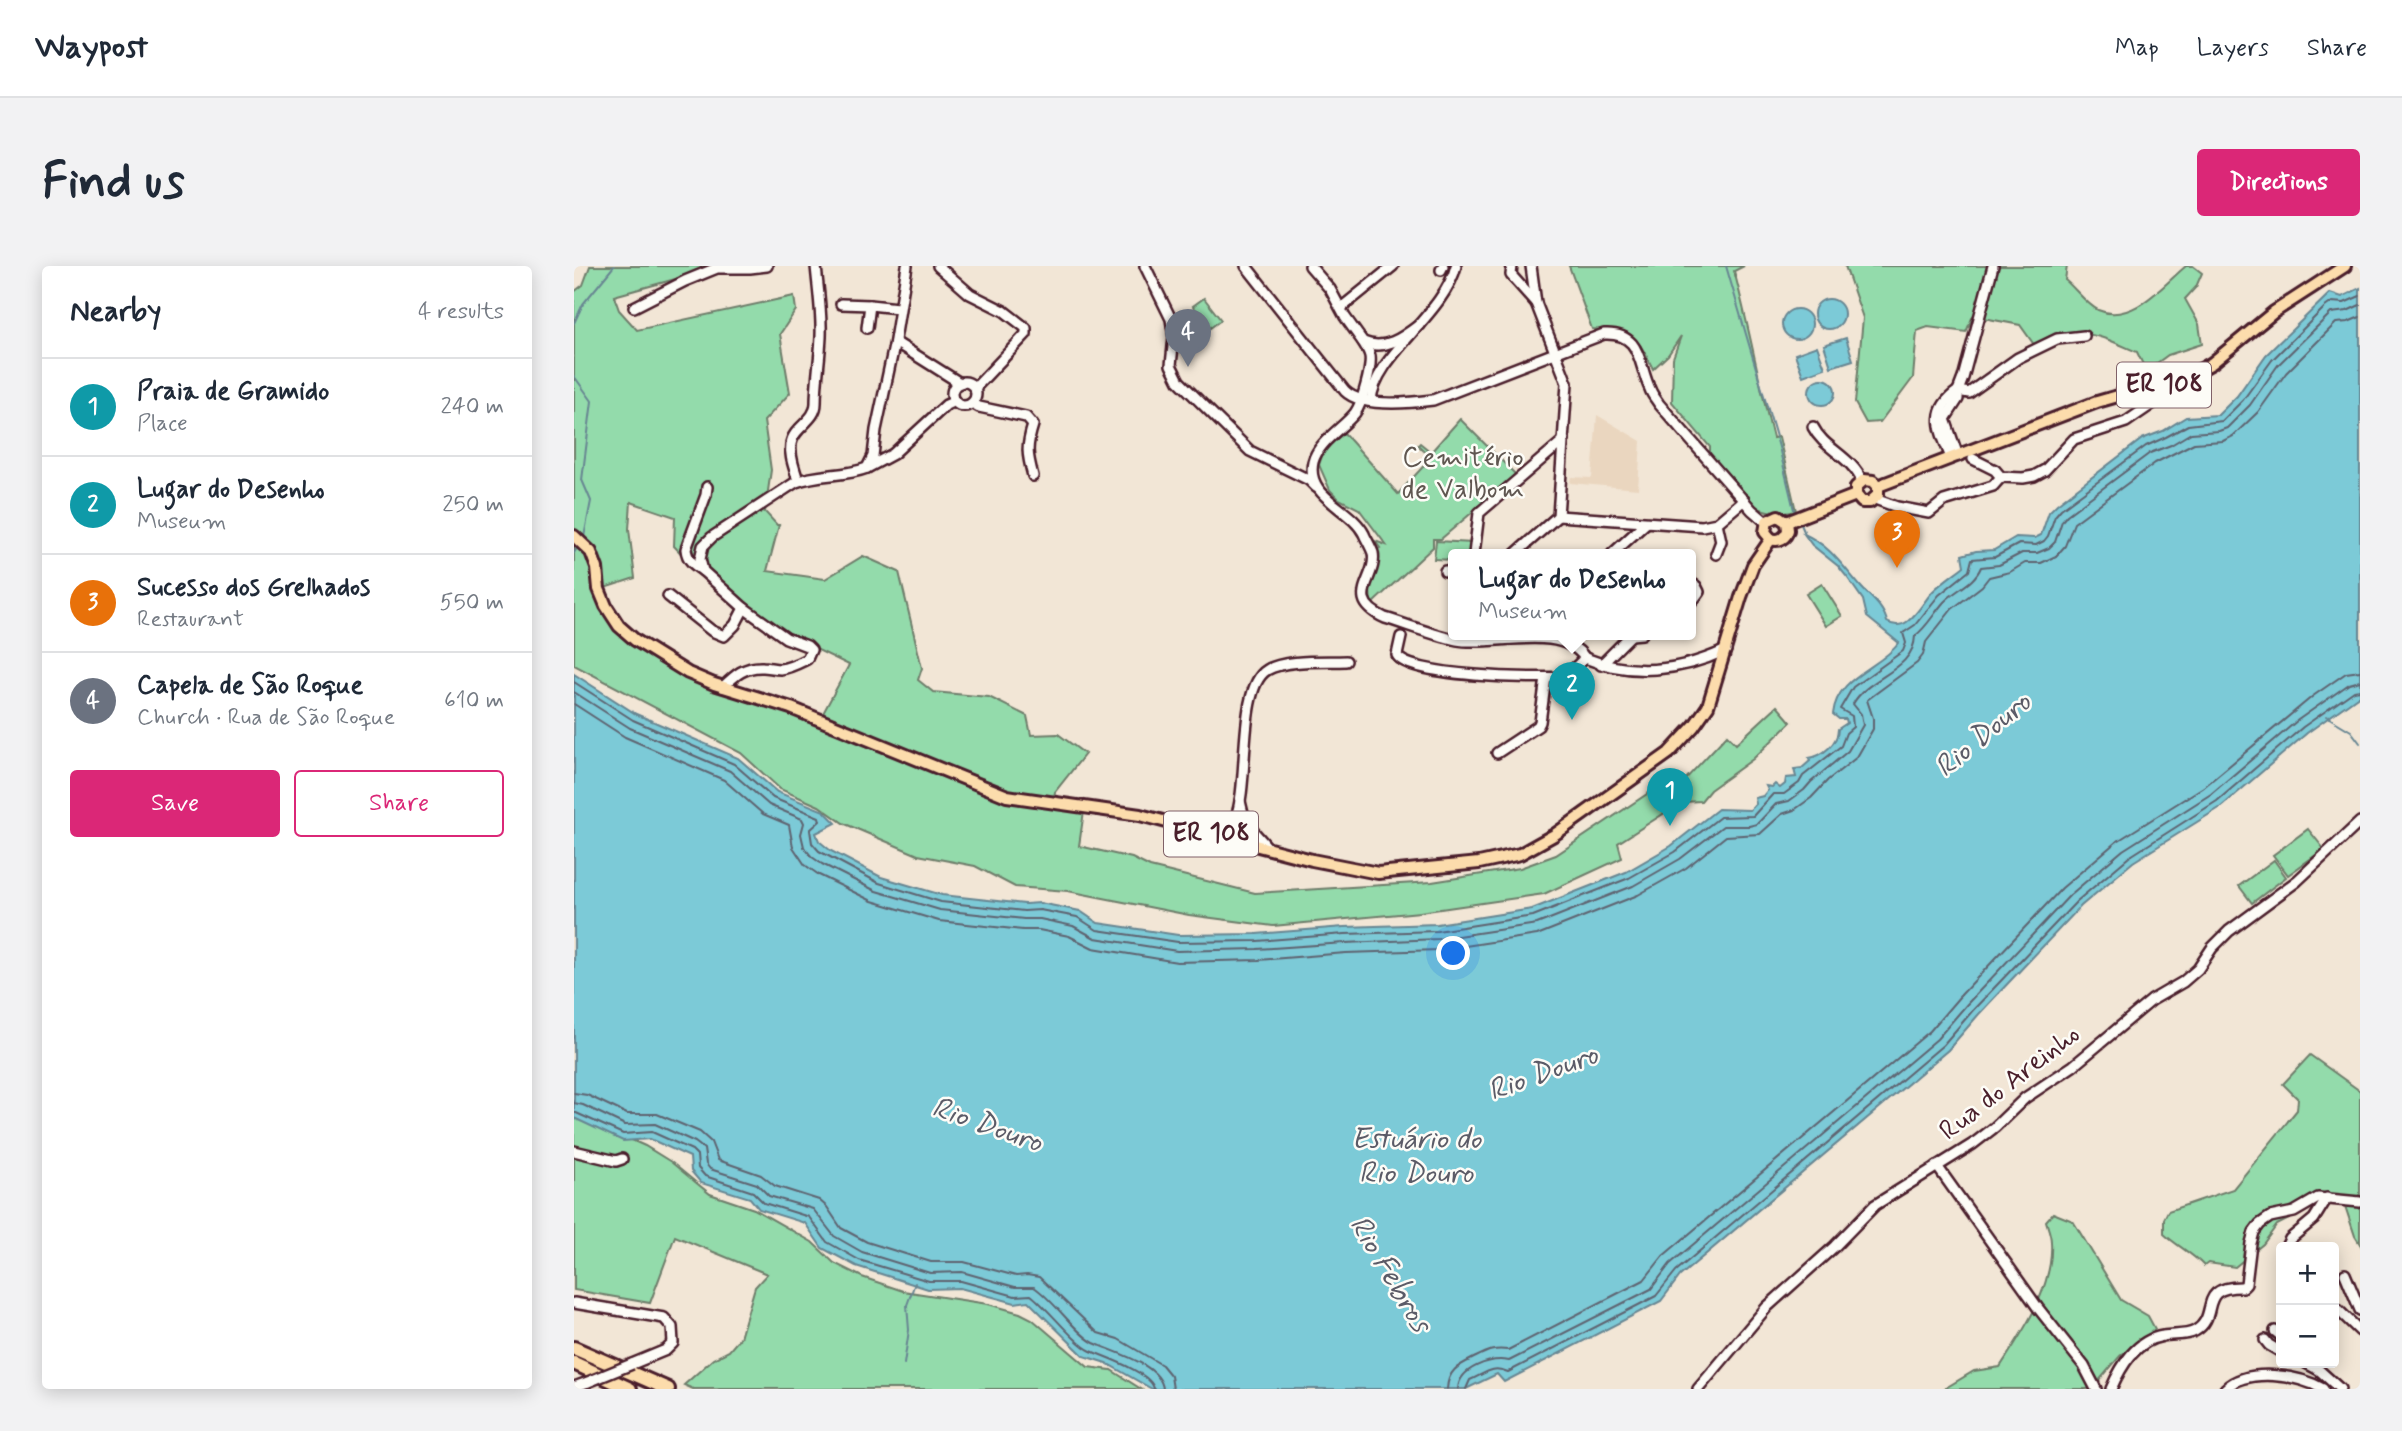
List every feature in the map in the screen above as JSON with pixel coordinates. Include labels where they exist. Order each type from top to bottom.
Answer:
[{"type":"highway","points":[[574,1348],[668,1389]]},
{"type":"highway","points":[[574,1363],[630,1389]]},
{"type":"main road","name":"ER 108","points":[[1878,486],[2097,402],[2191,375],[2212,363],[2274,312],[2345,266]]},
{"type":"main road","points":[[1869,479],[1878,486],[1875,499],[1866,503],[1856,495],[1856,487],[1861,481],[1869,479]]},
{"type":"main road","name":"ER 108","points":[[1766,522],[1778,516],[1794,519],[1856,495]]},
{"type":"main road","name":"ER 108","points":[[574,536],[591,552],[606,606],[620,626],[635,640],[688,673],[791,708],[1007,796],[1140,815],[1213,835],[1378,873],[1508,859],[1565,828],[1669,753],[1708,706],[1753,565],[1771,539],[1780,540],[1784,537],[1794,519]]},
{"type":"main road","points":[[1766,522],[1765,532],[1771,539]]},
{"type":"street","points":[[634,307],[718,267],[767,266]]},
{"type":"street","points":[[798,481],[791,443],[797,430],[813,415],[816,405],[821,337],[816,266]]},
{"type":"street","points":[[867,468],[873,456],[907,266]]},
{"type":"street","points":[[938,266],[970,294],[1004,311],[1026,328],[1026,334],[975,388]]},
{"type":"street","points":[[1145,266],[1173,327],[1171,365],[1179,381],[1250,452],[1317,487]]},
{"type":"street","points":[[1246,266],[1345,391],[1360,400],[1413,403],[1433,400],[1604,334],[1612,333],[1627,338],[1641,357],[1650,391],[1659,404],[1766,522]]},
{"type":"street","points":[[1292,472],[1303,470],[1313,461],[1324,445],[1357,411],[1371,365],[1370,353],[1330,289],[1310,266]]},
{"type":"street","points":[[1342,308],[1394,266]]},
{"type":"street","points":[[1371,401],[1371,393],[1380,374],[1443,296],[1456,266]]},
{"type":"street","points":[[1512,266],[1511,275],[1536,303]]},
{"type":"street","points":[[1521,549],[1558,516],[1567,383],[1536,303],[1531,266]]},
{"type":"street","points":[[1955,457],[1945,419],[1958,399],[1993,266]]},
{"type":"street","points":[[841,304],[898,308]]},
{"type":"street","points":[[867,328],[870,305]]},
{"type":"street","points":[[1363,342],[1373,346],[1390,343],[1419,325]]},
{"type":"street","points":[[1958,391],[1969,393],[2018,358],[2057,339],[2084,335]]},
{"type":"street","points":[[894,342],[960,383],[970,383],[975,388],[976,394],[972,402],[963,405],[955,401]]},
{"type":"street","points":[[955,401],[953,390],[960,383]]},
{"type":"street","points":[[1973,460],[1994,470],[2001,477],[2034,476],[2045,470],[2074,439],[2126,422],[2158,400]]},
{"type":"street","points":[[703,571],[701,552],[712,537],[798,481],[855,473],[893,454],[947,405],[955,401]]},
{"type":"street","points":[[972,402],[979,407],[1026,417],[1032,422],[1027,445],[1033,476]]},
{"type":"street","points":[[1813,427],[1820,438],[1851,463],[1861,481]]},
{"type":"street","points":[[1475,549],[1479,513],[1564,440]]},
{"type":"street","points":[[1313,461],[1313,476],[1317,487],[1325,497],[1352,517],[1373,554],[1371,569],[1364,586],[1367,605],[1375,613],[1448,637]]},
{"type":"street","points":[[1875,499],[1897,507],[1930,513],[1944,501],[1993,486],[2001,477]]},
{"type":"street","points":[[707,487],[686,549],[691,563],[744,608],[786,638],[811,650],[807,659],[794,665],[780,668],[747,668],[723,687]]},
{"type":"street","points":[[1558,516],[1702,526],[1717,523],[1744,500]]},
{"type":"street","points":[[1617,549],[1646,523]]},
{"type":"street","points":[[1716,554],[1721,541],[1717,523]]},
{"type":"street","points":[[668,596],[712,631],[724,636],[735,625],[744,608]]},
{"type":"street","points":[[1401,638],[1397,657],[1403,663],[1468,674],[1565,677],[1585,658]]},
{"type":"street","points":[[1457,640],[1506,640]]},
{"type":"street","points":[[1560,640],[1582,653],[1585,658],[1601,665],[1634,671],[1681,666],[1702,661],[1726,650]]},
{"type":"street","points":[[1601,665],[1626,640]]},
{"type":"street","points":[[1235,840],[1234,820],[1255,683],[1265,671],[1283,664],[1346,661]]},
{"type":"street","points":[[1496,753],[1538,726],[1546,678]]},
{"type":"street","points":[[1239,800],[1245,822],[1268,848]]},
{"type":"street","points":[[1213,835],[1227,828],[1234,820]]},
{"type":"street","points":[[1235,840],[1243,831],[1245,822]]},
{"type":"street","name":"Rua do Areinho","points":[[1698,1389],[1767,1307],[1835,1246],[1875,1205],[1995,1127],[2025,1098],[2073,1066],[2152,1000],[2183,982],[2197,970],[2212,948],[2229,931],[2297,881],[2360,822]]},
{"type":"street","points":[[574,1151],[616,1161],[622,1159]]},
{"type":"street","points":[[1937,1166],[2038,1308],[2084,1366],[2096,1389]]},
{"type":"street","points":[[2111,1389],[2117,1375],[2142,1343],[2162,1336],[2195,1331],[2207,1318],[2214,1296],[2220,1290],[2243,1287],[2246,1284],[2250,1243],[2260,1224],[2270,1217],[2294,1212],[2318,1198],[2360,1202]]},
{"type":"street","points":[[2288,1242],[2314,1219],[2327,1198]]},
{"type":"street","points":[[2345,1274],[2360,1310]]},
{"type":"street","points":[[574,1303],[664,1318],[672,1327],[674,1335],[673,1343],[666,1350],[574,1387]]},
{"type":"street","points":[[2339,1311],[2360,1331]]},
{"type":"street","points":[[2265,1340],[2276,1349]]},
{"type":"street","points":[[2314,1368],[2330,1378],[2340,1389]]},
{"type":"street","points":[[2225,1389],[2231,1384],[2257,1377],[2290,1378],[2323,1389]]},
{"type":"shaded area","points":[[1597,415],[1641,441],[1638,489],[1570,483],[1571,477],[1592,478]]},
{"type":"green space","points":[[590,266],[706,266],[679,278],[614,296],[619,310],[637,330],[794,296],[796,310],[780,334],[790,393],[764,421],[771,470],[765,512],[779,525],[767,571],[825,579],[863,556],[899,572],[922,668],[918,680],[933,692],[989,697],[1027,716],[1031,735],[1058,734],[1085,754],[1055,792],[1052,808],[1084,811],[1079,846],[1255,893],[1432,882],[1520,868],[1556,855],[1665,782],[1671,786],[1683,782],[1727,735],[1736,744],[1777,706],[1791,722],[1753,759],[1710,790],[1701,801],[1682,802],[1618,843],[1622,858],[1544,894],[1420,912],[1273,926],[1189,915],[1068,891],[1015,887],[975,866],[918,855],[843,823],[819,806],[780,789],[741,753],[574,665],[574,292],[583,285]],"holes":[[[631,502],[675,517],[674,546],[713,587],[762,623],[849,665],[821,717],[692,678],[619,631],[595,591],[635,578],[629,529]]]},
{"type":"green space","points":[[1569,266],[1744,266],[1734,271],[1773,438],[1779,437],[1796,511],[1776,512],[1756,507],[1710,454],[1710,447],[1672,402],[1673,358],[1681,336],[1668,355],[1653,369],[1642,347],[1631,336],[1616,331],[1592,329]]},
{"type":"green space","points":[[1845,266],[2067,266],[2065,280],[2098,310],[2111,313],[2135,308],[2186,266],[2193,266],[2202,273],[2196,287],[2185,299],[2199,324],[2202,344],[2168,355],[2146,371],[2137,352],[2098,336],[2076,333],[2050,339],[2035,346],[2020,325],[1973,316],[1966,332],[1928,327],[1917,331],[1913,378],[1880,422],[1866,423],[1855,403],[1863,318]]},
{"type":"green space","points":[[1204,298],[1221,320],[1210,328],[1193,306]]},
{"type":"green space","name":"Cemitério de Valbom","points":[[1460,419],[1516,475],[1441,539],[1433,539],[1433,547],[1372,604],[1371,584],[1376,550],[1380,548],[1375,541],[1386,545],[1359,509],[1339,499],[1330,490],[1319,465],[1324,450],[1344,433],[1398,494],[1431,458],[1418,445],[1420,443],[1431,452]]},
{"type":"green space","points":[[1436,541],[1473,543],[1472,549],[1448,549],[1448,560],[1434,559]]},
{"type":"green space","points":[[1822,584],[1842,616],[1826,626],[1806,594]]},
{"type":"green space","points":[[2308,829],[2324,849],[2288,875],[2273,855]]},
{"type":"green space","points":[[2274,860],[2286,877],[2252,903],[2239,886]]},
{"type":"green space","points":[[2310,1055],[2360,1091],[2360,1244],[2342,1197],[2321,1194],[2301,1213],[2277,1225],[2263,1244],[2235,1267],[2208,1263],[2204,1266],[2164,1234],[2164,1219],[2168,1211],[2233,1189],[2297,1110],[2298,1099],[2283,1084]]},
{"type":"green space","points":[[574,1114],[645,1146],[671,1162],[710,1194],[754,1209],[812,1242],[834,1263],[862,1277],[903,1291],[988,1304],[1020,1313],[1032,1319],[1088,1367],[1111,1370],[1141,1389],[693,1389],[684,1385],[713,1359],[729,1351],[740,1338],[755,1287],[767,1274],[675,1236],[650,1303],[574,1290]]},
{"type":"green space","points":[[2053,1213],[2073,1221],[2121,1300],[2148,1316],[2155,1329],[2120,1356],[2092,1389],[1944,1389],[1974,1371],[2000,1367],[2018,1339],[2035,1308],[2048,1275],[2051,1242],[2046,1221]]},
{"type":"water","name":"Estuário do Rio Douro","points":[[2360,288],[2360,695],[2307,733],[2221,807],[2133,862],[2081,906],[1948,1050],[1680,1276],[1661,1301],[1504,1382],[1497,1374],[1466,1389],[1152,1389],[1106,1363],[1084,1356],[1028,1301],[1015,1303],[960,1288],[928,1289],[856,1266],[822,1248],[805,1223],[759,1209],[750,1198],[701,1183],[691,1171],[690,1157],[650,1139],[623,1141],[574,1118],[574,674],[636,714],[738,758],[777,792],[824,811],[836,823],[816,833],[819,841],[831,851],[881,877],[942,895],[1025,904],[1040,903],[1080,911],[1098,923],[1178,935],[1256,934],[1344,927],[1437,924],[1532,909],[1626,872],[1671,846],[1718,809],[1750,810],[1756,804],[1755,798],[1763,796],[1768,790],[1766,786],[1772,787],[1775,784],[1780,788],[1785,784],[1786,778],[1796,777],[1794,769],[1802,768],[1810,761],[1809,758],[1819,755],[1833,744],[1838,729],[1847,723],[1846,719],[1839,719],[1833,714],[1842,691],[1899,643],[1867,617],[1863,600],[1847,577],[1812,545],[1804,534],[1836,558],[1880,607],[1887,622],[1895,625],[1908,621],[1937,588],[1964,566],[1962,555],[1994,550],[2016,537],[2035,538],[2041,535],[2049,512],[2057,504],[2142,439],[2163,431],[2186,417],[2218,415],[2237,396],[2266,355],[2330,293],[2342,297]]},
{"type":"water","points":[[1829,299],[1840,303],[1844,314],[1840,325],[1829,329],[1818,325],[1814,314],[1818,303]]},
{"type":"water","points":[[1797,309],[1808,313],[1812,324],[1808,335],[1797,339],[1786,335],[1782,324],[1786,313]]},
{"type":"water","points":[[1846,338],[1853,360],[1831,367],[1824,345]]},
{"type":"water","points":[[1817,346],[1825,368],[1803,376],[1795,354]]},
{"type":"water","points":[[1822,379],[1831,383],[1835,392],[1831,401],[1822,405],[1813,401],[1809,392],[1813,383]]},
{"type":"waterway","points":[[574,323],[583,304],[614,266]]},
{"type":"waterway","points":[[1726,266],[1779,447],[1795,514]]},
{"type":"waterway","points":[[574,376],[592,401],[582,480],[591,501],[584,537]]},
{"type":"waterway","points":[[1800,522],[1806,536]]},
{"type":"waterway","points":[[574,553],[577,548]]},
{"type":"waterway","points":[[2326,716],[2351,731],[2360,743]]},
{"type":"waterway","points":[[904,1364],[909,1330],[907,1305],[915,1283]]},
{"type":"place","name":"Capela de São Roque","points":[[1188,367]]},
{"type":"place","name":"Sucesso dos Grelhados","points":[[1897,568]]},
{"type":"place","name":"Lugar do Desenho","points":[[1572,720]]},
{"type":"place","name":"Praia de Gramido","points":[[1670,826]]},
{"type":"water label","name":"Rio Douro","points":[[1983,735]]},
{"type":"water label","name":"Rio Douro","points":[[1543,1073]]},
{"type":"water label","name":"Rio Douro","points":[[987,1125]]},
{"type":"water label","name":"Rio Febros","points":[[1390,1274]]}]
